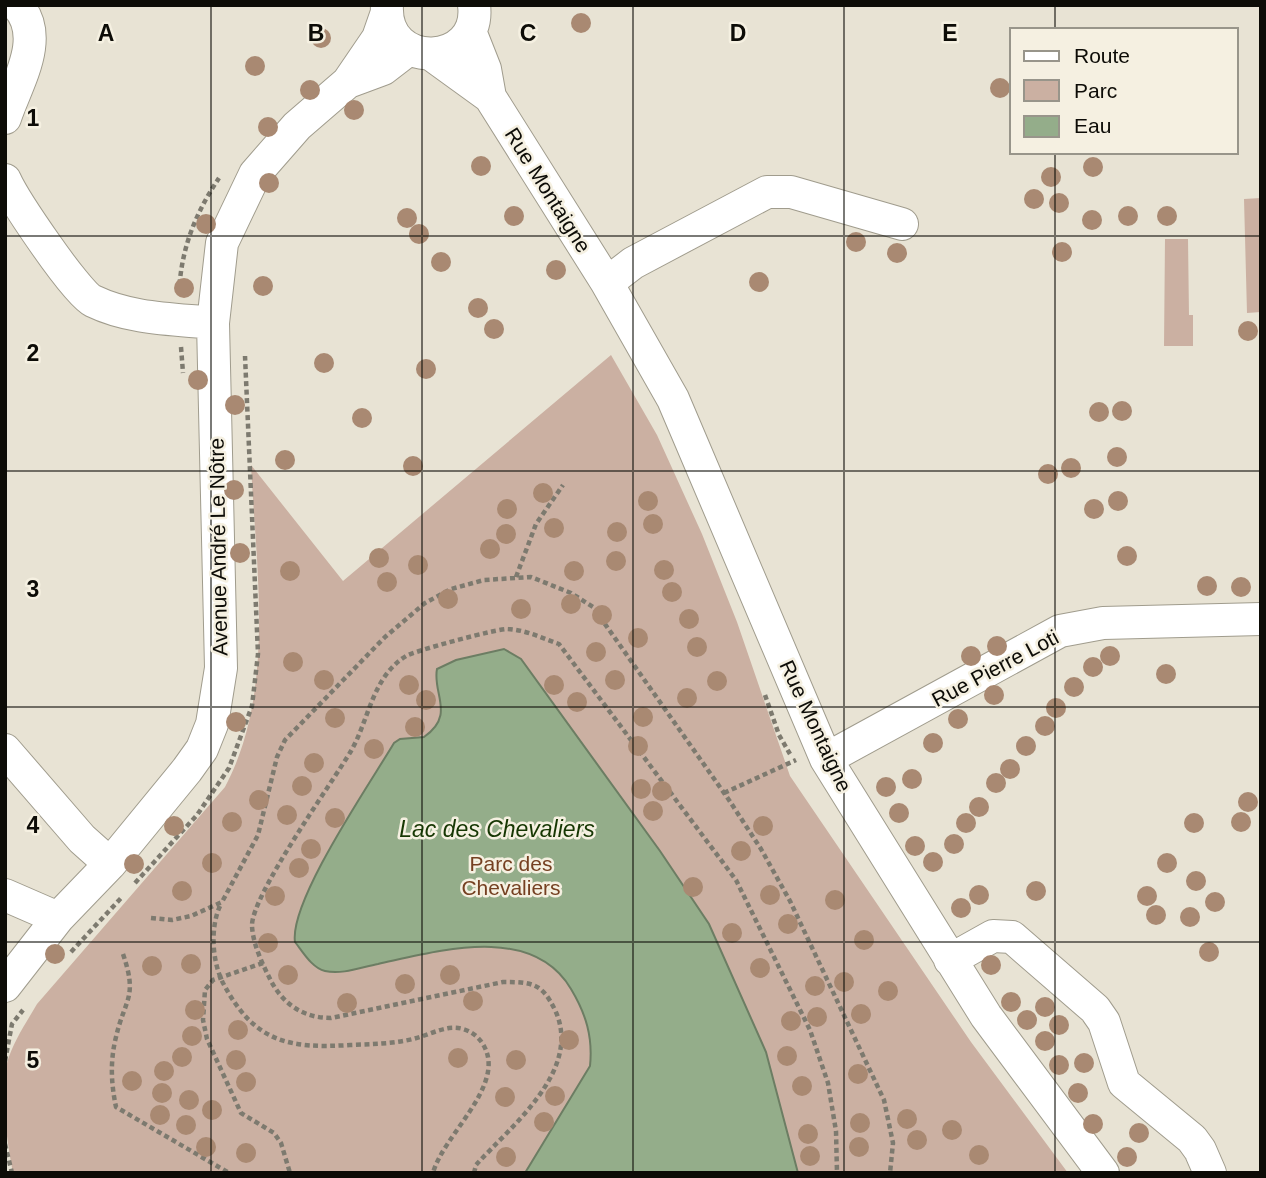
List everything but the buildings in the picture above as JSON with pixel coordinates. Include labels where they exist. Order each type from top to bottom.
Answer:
[{"type":"street","points":[[5,118],[28,55],[30,33],[25,13],[17,5]]},
{"type":"street","name":"Rue Montaigne","points":[[386,10],[398,40],[490,97]]},
{"type":"street","name":"Avenue André Le Nôtre","points":[[5,986],[58,918],[110,864],[187,770],[202,749],[212,724],[221,668],[213,323],[222,243],[256,174],[297,126],[348,82],[377,38],[386,10]]},
{"type":"street","name":"Rue Montaigne","points":[[475,13],[490,97],[607,283],[673,399],[824,754],[950,960],[1002,1038],[1103,1173]]},
{"type":"street","name":"Avenue André Le Nôtre","points":[[348,82],[421,52],[460,43],[475,13]]},
{"type":"street","points":[[5,180],[48,245],[89,299],[125,314],[213,323]]},
{"type":"street","points":[[607,283],[633,262],[767,192],[791,192],[902,224]]},
{"type":"street","name":"Rue Pierre Loti","points":[[824,754],[1060,631],[1103,623],[1261,619]]},
{"type":"street","points":[[5,750],[82,839],[110,864]]},
{"type":"street","points":[[5,895],[58,918]]},
{"type":"street","points":[[950,960],[993,936],[1012,937],[1095,1009],[1104,1022],[1124,1083],[1192,1139],[1210,1173]]},
{"type":"path","points":[[181,345],[184,386]]},
{"type":"path","points":[[516,577],[536,524],[563,485]]},
{"type":"path","points":[[433,1173],[450,1136],[478,1099],[487,1079],[486,1048],[479,1038],[469,1030],[450,1028],[389,1044],[302,1047],[261,1031],[231,997],[220,976],[213,934],[222,902],[258,835],[281,747],[307,714],[385,637],[425,603],[467,583],[531,577],[593,607],[761,849],[790,901],[884,1100],[893,1143],[890,1173]]},
{"type":"path","points":[[474,1173],[476,1165],[528,1109],[557,1063],[562,1050],[562,1037],[559,1019],[547,993],[529,983],[503,982],[331,1018],[317,1018],[304,1014],[283,999],[263,962],[252,925],[283,859],[352,750],[374,695],[405,656],[508,629],[559,644],[736,880],[810,1030],[828,1083],[836,1131],[837,1173]]},
{"type":"path","points":[[724,793],[824,754]]},
{"type":"path","points":[[151,918],[172,920],[191,916],[222,902]]},
{"type":"path","points":[[124,954],[130,973],[131,999],[116,1035],[111,1070],[116,1107],[229,1173]]},
{"type":"path","points":[[263,962],[213,979],[205,990],[204,1020],[207,1039],[241,1112],[274,1133],[281,1143],[290,1173]]},
{"type":"path","points":[[5,1144],[12,1173]]},
{"type":"green space","points":[[1261,198],[1261,312],[1247,313],[1244,199]]},
{"type":"green space","points":[[1165,239],[1188,239],[1189,315],[1193,315],[1193,346],[1164,346]]},
{"type":"green space","name":"Parc des Chevaliers","points":[[611,355],[657,435],[702,534],[737,622],[790,776],[971,1042],[1068,1173],[13,1173],[4,1089],[7,1063],[20,1033],[37,1004],[225,787],[241,750],[257,671],[259,629],[251,465],[343,581]]},
{"type":"water","name":"Lac des Chevaliers","points":[[504,649],[521,659],[660,851],[709,924],[766,1052],[798,1173],[525,1173],[590,1066],[589,1035],[581,1008],[571,989],[554,968],[533,955],[509,949],[482,947],[428,953],[332,972],[316,967],[295,942],[297,923],[318,871],[394,743],[400,739],[424,737],[434,729],[439,720],[441,704],[437,669],[456,660]]}]
